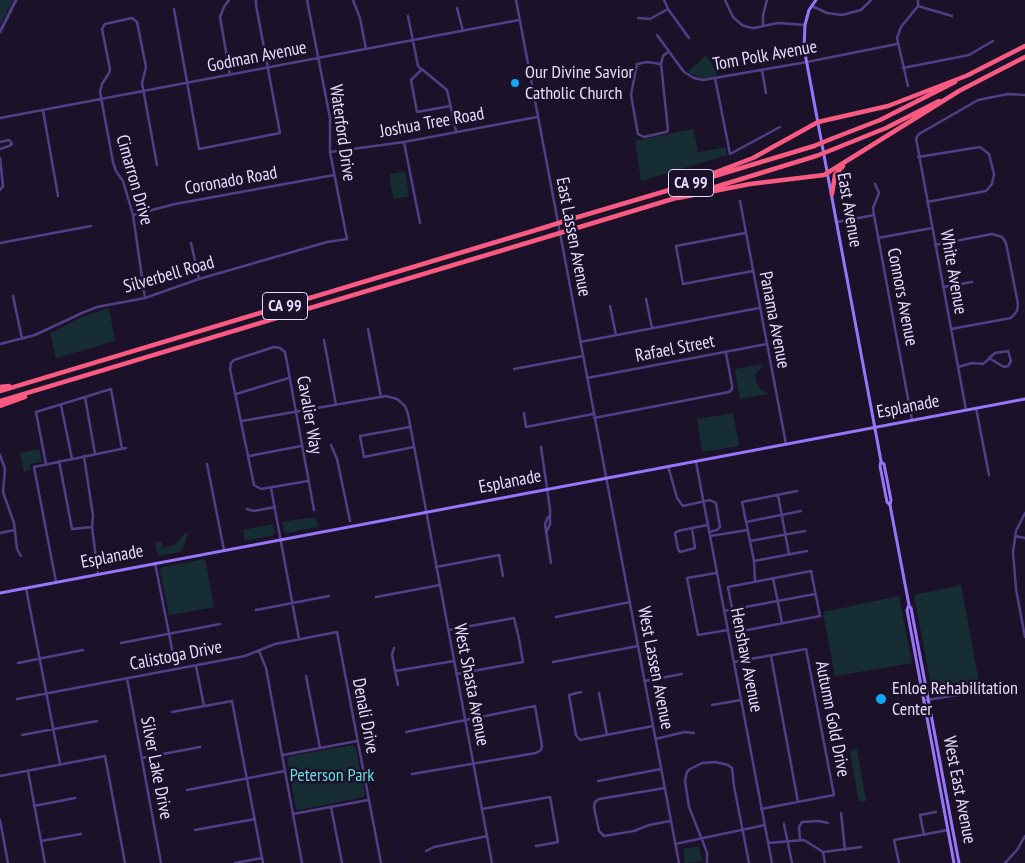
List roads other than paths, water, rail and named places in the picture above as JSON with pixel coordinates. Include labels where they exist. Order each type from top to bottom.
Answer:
[{"type":"highway","name":"CA 99","points":[[0,389],[23,384],[814,146],[880,120],[1025,46]]},
{"type":"highway","name":"CA 99","points":[[0,401],[816,156],[886,128],[1025,57]]},
{"type":"highway","points":[[692,183],[695,180],[753,158],[818,122],[888,106],[971,74]]},
{"type":"highway","points":[[678,198],[750,184],[824,175],[959,91]]},
{"type":"highway","points":[[832,194],[837,172],[868,149]]},
{"type":"highway","points":[[0,406],[30,395],[34,391]]},
{"type":"main road","name":"East Avenue","points":[[816,0],[805,25],[804,37],[807,62],[875,427]]},
{"type":"main road","name":"Esplanade","points":[[0,593],[1025,399]]},
{"type":"main road","name":"West East Avenue","points":[[875,427],[891,500],[890,505],[908,605],[907,610],[959,863]]},
{"type":"main road","name":"West East Avenue","points":[[926,700],[954,863]]},
{"type":"street","points":[[0,32],[16,0]]},
{"type":"street","points":[[229,0],[220,18],[230,75]]},
{"type":"street","points":[[174,9],[199,149],[280,133],[256,0]]},
{"type":"street","name":"Waterford Drive","points":[[307,0],[330,118],[330,152],[347,239]]},
{"type":"street","points":[[353,0],[360,18],[366,49]]},
{"type":"street","name":"East Lassen Avenue","points":[[516,0],[605,478]]},
{"type":"street","points":[[664,0],[668,9],[689,38]]},
{"type":"street","points":[[724,0],[733,17],[742,25],[754,28],[778,23],[805,25]]},
{"type":"street","points":[[763,26],[763,15],[767,0]]},
{"type":"street","points":[[812,6],[827,13],[842,15],[861,10],[872,0]]},
{"type":"street","points":[[908,86],[897,44],[899,31],[918,6],[918,0]]},
{"type":"street","points":[[918,6],[952,16]]},
{"type":"street","points":[[458,8],[463,32]]},
{"type":"street","points":[[638,18],[650,19],[668,9]]},
{"type":"street","points":[[408,16],[418,66],[447,90],[456,131]]},
{"type":"street","points":[[101,99],[100,88],[110,70],[102,27],[106,24],[132,18],[137,22],[146,67],[142,80],[157,165]]},
{"type":"street","name":"Godman Avenue","points":[[0,118],[519,20]]},
{"type":"street","name":"Tom Polk Avenue","points":[[658,35],[684,72],[694,78],[704,80],[897,44]]},
{"type":"street","points":[[903,68],[969,55],[993,41]]},
{"type":"street","points":[[661,64],[647,62],[638,64],[635,74],[631,95],[638,134],[644,136],[668,130],[661,64],[663,56],[669,51]]},
{"type":"street","points":[[421,70],[411,80],[417,112],[451,106]]},
{"type":"street","points":[[762,70],[766,93]]},
{"type":"street","points":[[716,78],[730,154],[780,127]]},
{"type":"street","name":"White Avenue","points":[[966,410],[916,138],[918,134],[978,100],[1010,93],[1025,95]]},
{"type":"street","name":"Cimarron Drive","points":[[101,99],[113,162],[116,171],[123,181],[132,215],[145,298]]},
{"type":"street","points":[[43,110],[58,196]]},
{"type":"street","name":"Joshua Tree Road","points":[[330,152],[404,142],[538,117]]},
{"type":"street","points":[[0,142],[9,140],[12,142],[9,146],[0,149]]},
{"type":"street","points":[[404,142],[420,222]]},
{"type":"street","points":[[918,157],[980,147],[989,154],[994,174],[992,184],[986,191],[927,202]]},
{"type":"street","points":[[0,158],[2,186],[0,190]]},
{"type":"street","name":"Coronado Road","points":[[132,215],[175,204],[334,175]]},
{"type":"street","points":[[837,222],[874,215],[873,208],[879,193],[875,184]]},
{"type":"street","name":"Panama Avenue","points":[[740,201],[786,444]]},
{"type":"street","name":"Connors Avenue","points":[[874,215],[912,420]]},
{"type":"street","points":[[0,243],[91,226]]},
{"type":"street","points":[[878,238],[932,228]]},
{"type":"street","points":[[745,233],[676,246],[683,284],[752,271]]},
{"type":"street","points":[[935,245],[996,234],[1002,236],[1006,241],[1018,307],[1014,315],[1009,318],[951,329]]},
{"type":"street","name":"Silverbell Road","points":[[0,344],[41,333],[92,309],[145,298],[199,279],[327,242],[347,239]]},
{"type":"street","points":[[191,243],[199,279]]},
{"type":"street","points":[[943,287],[972,282]]},
{"type":"street","points":[[13,296],[22,339]]},
{"type":"street","points":[[646,299],[652,328]]},
{"type":"street","points":[[610,306],[616,335]]},
{"type":"street","points":[[580,342],[760,308]]},
{"type":"street","points":[[242,421],[381,397],[368,329]]},
{"type":"street","points":[[324,340],[336,405]]},
{"type":"street","name":"Rafael Street","points":[[587,378],[767,344]]},
{"type":"street","name":"Cavalier Way","points":[[236,394],[230,369],[231,363],[236,359],[276,347],[283,349],[286,354],[314,510]]},
{"type":"street","points":[[958,367],[983,364],[989,358],[995,353],[1008,350],[1011,363],[1004,367],[989,358]]},
{"type":"street","points":[[524,413],[526,426],[729,392],[732,389],[732,385],[726,352]]},
{"type":"street","points":[[514,370],[583,356]]},
{"type":"street","points":[[290,378],[236,394],[253,483],[256,488],[271,488],[308,481]]},
{"type":"street","points":[[46,464],[36,412],[111,389],[122,449]]},
{"type":"street","points":[[85,397],[95,454]]},
{"type":"street","name":"West Shasta Avenue","points":[[381,397],[392,397],[400,401],[406,408],[492,863]]},
{"type":"street","points":[[61,404],[72,459]]},
{"type":"street","points":[[976,408],[989,475]]},
{"type":"street","points":[[410,426],[360,436],[364,457],[414,447]]},
{"type":"street","points":[[332,444],[350,521]]},
{"type":"street","points":[[248,456],[301,446]]},
{"type":"street","points":[[540,447],[550,509],[549,525],[546,533]]},
{"type":"street","points":[[56,582],[34,467],[126,448]]},
{"type":"street","points":[[0,455],[5,469],[2,492],[15,530],[17,549],[21,556]]},
{"type":"street","points":[[84,456],[93,516],[92,527],[98,574]]},
{"type":"street","points":[[59,461],[72,529],[92,527]]},
{"type":"street","name":"Henshaw Avenue","points":[[696,461],[772,863]]},
{"type":"street","points":[[208,464],[224,550]]},
{"type":"street","points":[[668,466],[677,498],[683,506],[712,500],[716,502],[721,524],[717,530],[709,532]]},
{"type":"street","name":"West Lassen Avenue","points":[[605,478],[678,863]]},
{"type":"street","points":[[271,488],[299,639]]},
{"type":"street","points":[[755,582],[754,561],[742,502],[797,491]]},
{"type":"street","points":[[778,495],[789,554]]},
{"type":"street","points":[[247,509],[254,511],[275,507]]},
{"type":"street","points":[[746,522],[801,511]]},
{"type":"street","points":[[1025,513],[1015,536],[1013,558],[1016,589],[1025,637]]},
{"type":"street","points":[[549,516],[545,524],[551,563]]},
{"type":"street","points":[[545,524],[549,525]]},
{"type":"street","points":[[692,528],[695,548],[683,552],[679,551],[676,533],[692,528],[708,525]]},
{"type":"street","points":[[0,533],[15,530]]},
{"type":"street","points":[[710,536],[748,530]]},
{"type":"street","points":[[750,541],[805,531]]},
{"type":"street","points":[[1015,536],[1025,538]]},
{"type":"street","points":[[754,561],[807,551]]},
{"type":"street","points":[[436,567],[499,555],[503,576]]},
{"type":"street","points":[[155,563],[176,669]]},
{"type":"street","points":[[811,571],[820,616],[737,633],[728,587],[755,582],[811,571]]},
{"type":"street","points":[[717,573],[687,578],[698,635],[728,630]]},
{"type":"street","points":[[773,578],[782,623]]},
{"type":"street","points":[[376,597],[440,585]]},
{"type":"street","points":[[26,588],[60,764]]},
{"type":"street","points":[[724,611],[816,594]]},
{"type":"street","points":[[256,610],[329,596]]},
{"type":"street","points":[[556,617],[630,602]]},
{"type":"street","points":[[448,630],[514,618],[519,639],[523,662],[456,674]]},
{"type":"street","points":[[121,643],[220,624]]},
{"type":"street","name":"Calistoga Drive","points":[[17,699],[244,656],[275,644],[337,632]]},
{"type":"street","name":"Denali Drive","points":[[337,632],[381,863]]},
{"type":"street","points":[[553,662],[638,646]]},
{"type":"street","points":[[394,648],[392,655],[398,685]]},
{"type":"street","name":"Autumn Gold Drive","points":[[734,662],[806,648],[834,795],[761,809]]},
{"type":"street","points":[[18,663],[83,650]]},
{"type":"street","points":[[259,651],[266,668],[302,863]]},
{"type":"street","points":[[770,655],[798,802]]},
{"type":"street","points":[[395,671],[454,660]]},
{"type":"street","points":[[196,665],[204,706]]},
{"type":"street","points":[[644,681],[682,674]]},
{"type":"street","points":[[306,676],[320,748]]},
{"type":"street","name":"Silver Lake Drive","points":[[126,678],[162,863]]},
{"type":"street","points":[[926,700],[964,694],[970,690]]},
{"type":"street","points":[[581,692],[569,695],[576,735],[580,740],[653,726]]},
{"type":"street","points":[[599,693],[607,735]]},
{"type":"street","points":[[712,705],[741,700]]},
{"type":"street","points":[[172,712],[232,701],[263,863]]},
{"type":"street","points":[[406,732],[534,706],[541,749]]},
{"type":"street","points":[[22,735],[97,721]]},
{"type":"street","points":[[655,739],[685,732],[694,733]]},
{"type":"street","points":[[282,755],[358,741]]},
{"type":"street","points":[[142,758],[200,747]]},
{"type":"street","points":[[541,749],[546,751]]},
{"type":"street","points":[[412,774],[536,753],[541,749]]},
{"type":"street","points":[[0,776],[105,756],[125,863],[120,863]]},
{"type":"street","points":[[707,863],[707,853],[702,838],[690,812],[685,784],[688,771],[702,763],[719,762],[731,767],[749,863]]},
{"type":"street","points":[[598,781],[661,769]]},
{"type":"street","points":[[28,770],[45,863]]},
{"type":"street","points":[[187,790],[285,771]]},
{"type":"street","points":[[664,788],[599,800],[595,802],[594,807],[599,831],[604,836],[634,831],[649,825],[670,821]]},
{"type":"street","points":[[482,810],[550,797],[558,842],[536,846]]},
{"type":"street","points":[[34,806],[74,798]]},
{"type":"street","points":[[293,814],[368,800]]},
{"type":"street","points":[[331,806],[342,863]]},
{"type":"street","points":[[841,812],[844,850]]},
{"type":"street","points":[[924,835],[920,815],[936,812]]},
{"type":"street","points":[[195,830],[255,819]]},
{"type":"street","points":[[0,820],[8,863]]},
{"type":"street","points":[[800,839],[799,829],[802,822],[819,821],[828,823]]},
{"type":"street","points":[[784,824],[792,863]]},
{"type":"street","points":[[675,844],[742,828],[764,825]]},
{"type":"street","points":[[899,863],[894,840],[948,830]]},
{"type":"street","points":[[41,841],[81,834]]},
{"type":"street","points":[[426,851],[434,846],[487,836]]},
{"type":"street","points":[[1005,863],[1017,850],[1025,836]]},
{"type":"street","points":[[768,843],[800,839],[808,841],[823,852],[861,848]]},
{"type":"street","points":[[823,852],[825,863]]},
{"type":"street","points":[[235,863],[262,858]]},
{"type":"waterway","points":[[394,825],[402,863]]},
{"type":"place","name":"Our Divine Savior Catholic Church","points":[[515,83]]},
{"type":"place","name":"Enloe Rehabilitation Center","points":[[881,699]]},
{"type":"park label","name":"Peterson Park","points":[[332,776]]}]
